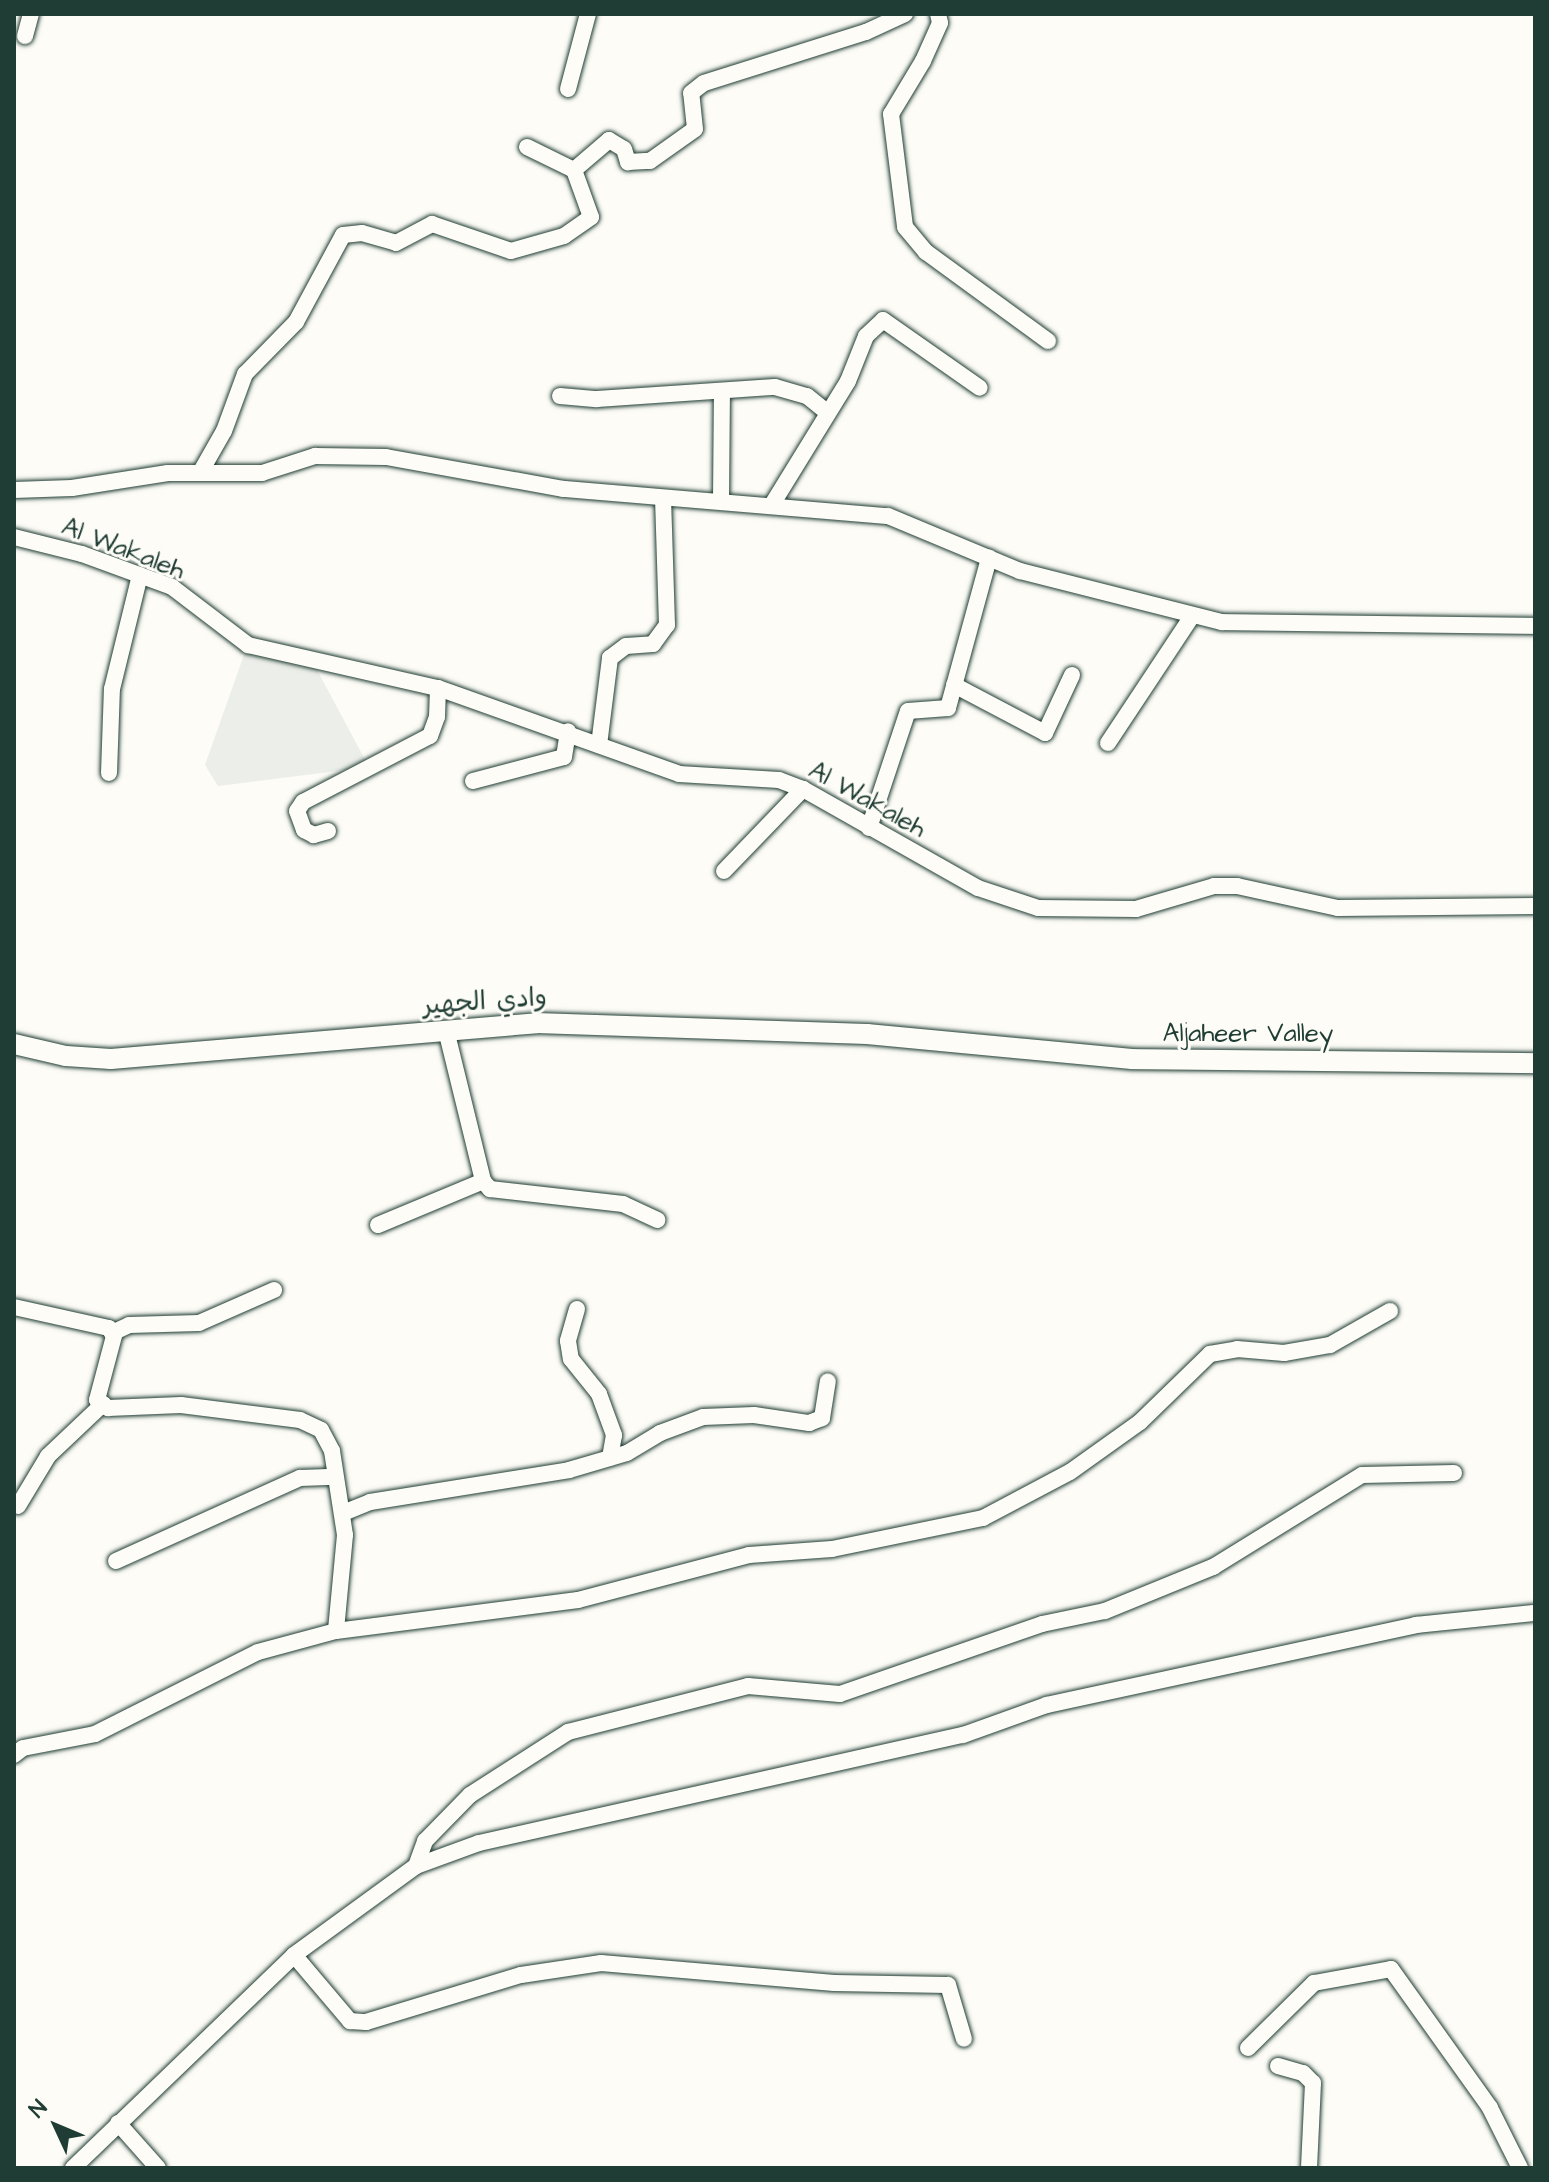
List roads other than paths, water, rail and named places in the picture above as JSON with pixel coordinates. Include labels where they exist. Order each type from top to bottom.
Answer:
[{"type":"street","points":[[25,36],[31,14]]},
{"type":"street","points":[[568,89],[588,14]]},
{"type":"street","points":[[574,170],[609,140],[624,149],[628,162],[650,161],[695,129],[691,93],[704,83],[866,32],[905,14]]},
{"type":"street","points":[[938,14],[940,23],[923,61],[891,114],[905,227],[926,252],[1048,341]]},
{"type":"street","points":[[200,473],[224,431],[245,374],[296,322],[343,235],[362,233],[396,243],[432,224],[511,251],[585,225],[591,217],[589,205],[574,170],[527,147]]},
{"type":"street","points":[[773,503],[828,413],[866,336],[883,320],[937,362],[980,388]]},
{"type":"street","points":[[560,396],[722,393],[775,387],[807,396],[828,413]]},
{"type":"street","points":[[721,501],[722,393]]},
{"type":"street","points":[[14,490],[200,473],[262,473],[315,456],[386,457],[564,489],[773,503],[888,516],[989,558],[1112,599],[1222,622],[1535,626]]},
{"type":"street","points":[[599,745],[610,658],[626,646],[653,644],[667,625],[663,498]]},
{"type":"street","name":"Al Wakaleh","points":[[14,537],[172,587],[248,645],[438,688],[568,731],[679,774],[779,780],[803,789],[978,888],[1038,908],[1136,909],[1214,886],[1237,886],[1338,908],[1535,906]]},
{"type":"street","points":[[869,828],[908,711],[948,708],[989,558]]},
{"type":"street","points":[[109,773],[112,689],[140,575]]},
{"type":"street","points":[[1108,743],[1192,616]]},
{"type":"street","points":[[954,685],[1045,733],[1072,675]]},
{"type":"street","points":[[328,831],[314,835],[304,830],[297,811],[303,802],[430,736],[437,717],[438,688]]},
{"type":"street","points":[[473,781],[564,757],[568,731]]},
{"type":"street","points":[[724,871],[803,789]]},
{"type":"street","name":"وادي الجهير","points":[[14,1044],[66,1056],[111,1059],[536,1023],[706,1026],[867,1034],[961,1045]]},
{"type":"street","points":[[446,1030],[483,1181],[490,1189],[623,1204],[657,1220]]},
{"type":"street","name":"Aljaheer Valley","points":[[961,1045],[1132,1059],[1535,1063]]},
{"type":"street","points":[[378,1225],[483,1181]]},
{"type":"street","points":[[14,1307],[112,1333],[129,1325],[199,1323],[274,1290]]},
{"type":"street","points":[[577,1309],[568,1341],[571,1359],[599,1394],[614,1435],[610,1458]]},
{"type":"street","points":[[14,1755],[23,1748],[95,1734],[258,1652],[336,1631],[578,1600],[749,1555],[832,1549],[983,1518],[1070,1472],[1140,1422],[1210,1354],[1237,1349],[1284,1353],[1330,1345],[1390,1311]]},
{"type":"street","points":[[112,1333],[97,1400],[103,1404],[181,1405],[300,1420],[321,1430],[332,1451],[343,1513],[336,1631]]},
{"type":"street","points":[[343,1513],[370,1502],[569,1470],[610,1458],[703,1417],[754,1415],[809,1423],[822,1418],[828,1381]]},
{"type":"street","points":[[18,1506],[48,1456],[103,1404]]},
{"type":"street","points":[[416,1866],[425,1841],[470,1795],[568,1732],[748,1686],[840,1694],[1042,1624],[1105,1611],[1213,1567],[1362,1475],[1454,1473]]},
{"type":"street","points":[[116,1561],[300,1478],[335,1477]]},
{"type":"street","points":[[73,2168],[294,1955],[416,1866],[479,1843],[963,1735],[1047,1705],[1416,1625],[1535,1613]]},
{"type":"street","points":[[294,1955],[350,2021],[366,2022],[521,1975],[601,1963],[834,1983],[948,1985],[964,2039]]},
{"type":"street","points":[[1248,2048],[1314,1983],[1391,1969],[1490,2108],[1520,2168]]},
{"type":"street","points":[[1278,2066],[1303,2073],[1313,2083],[1309,2168]]},
{"type":"street","points":[[118,2123],[158,2168]]}]
